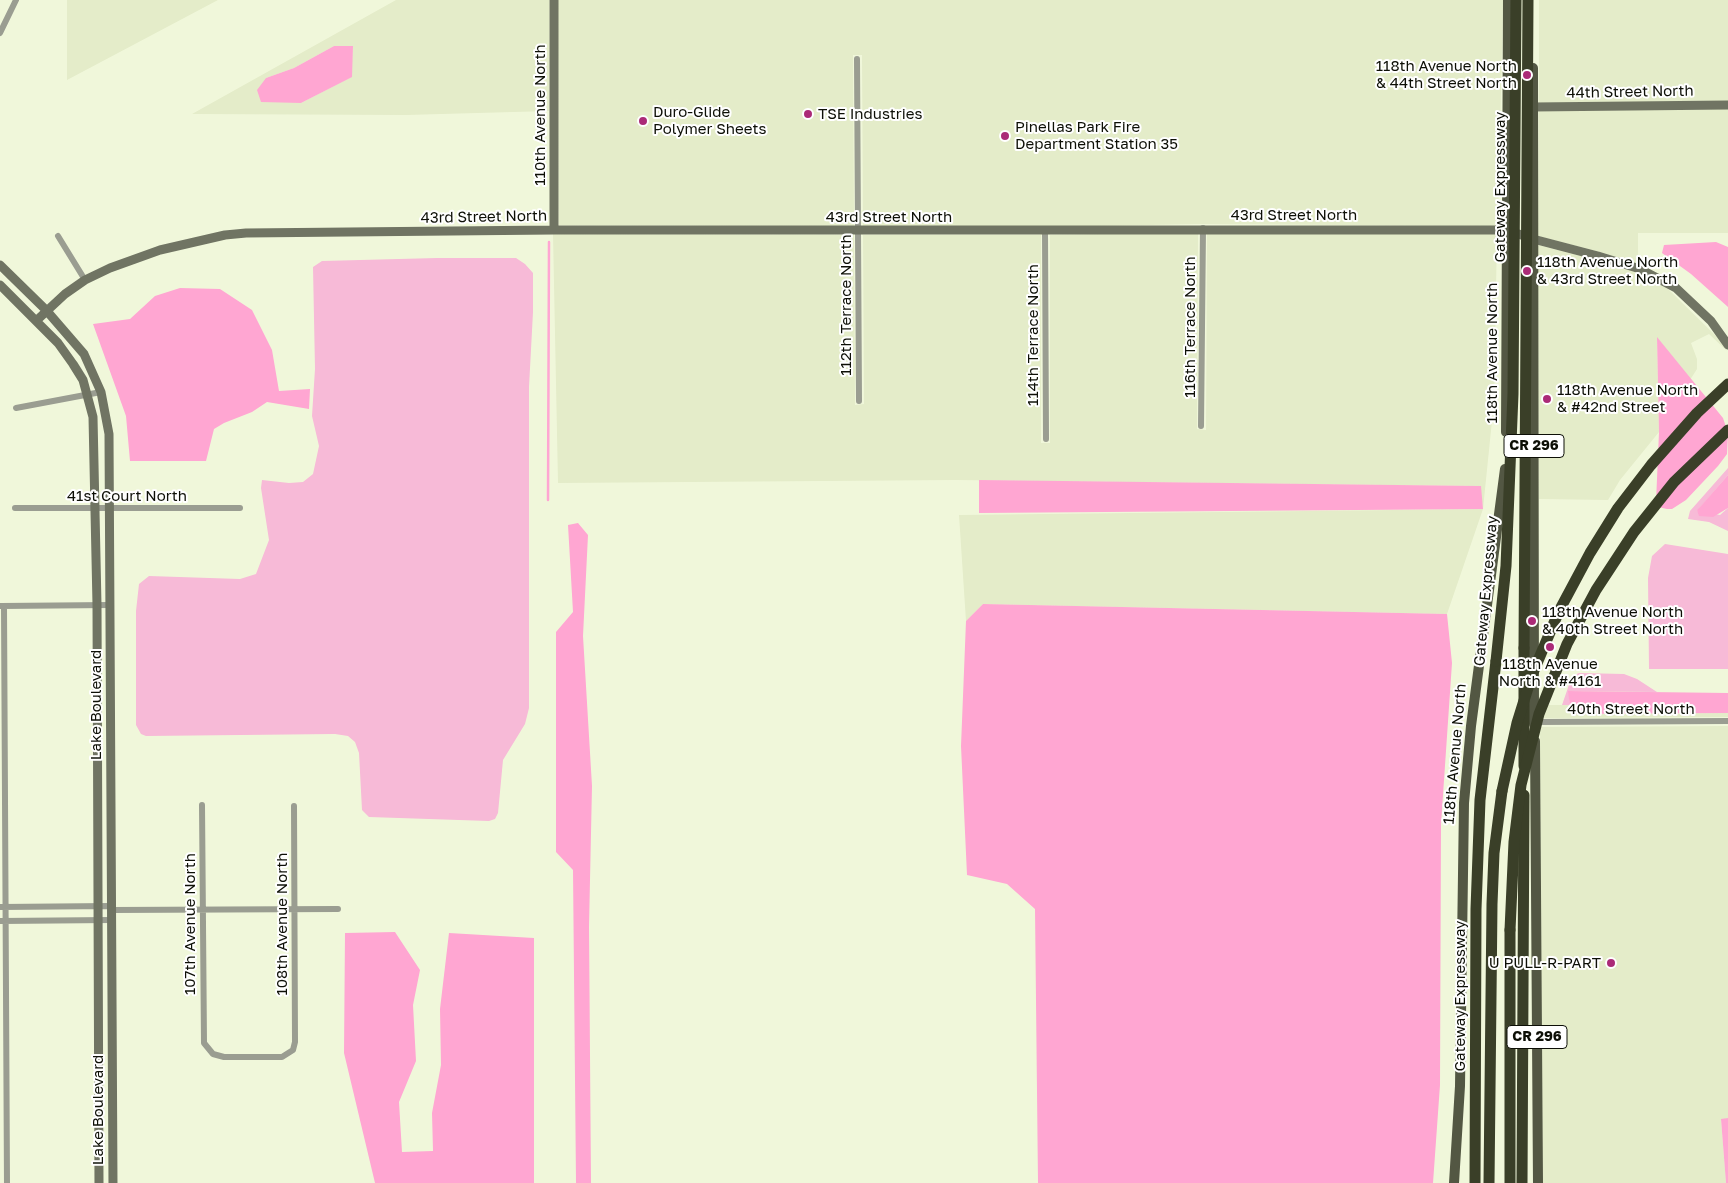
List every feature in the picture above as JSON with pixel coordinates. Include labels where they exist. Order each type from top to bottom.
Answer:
[{"type":"highway","name":"Gateway Expressway","points":[[1475,1183],[1476,909],[1480,800],[1507,550],[1514,394],[1516,0]]},
{"type":"highway","name":"Gateway Expressway","points":[[1522,1183],[1528,0]]},
{"type":"highway","name":"Gateway Expressway","points":[[1489,1183],[1494,853],[1502,791],[1516,722],[1532,675],[1559,611],[1586,560],[1618,508],[1697,413],[1728,384]]},
{"type":"highway","points":[[1510,1183],[1510,930],[1514,842],[1521,784],[1539,714],[1567,644],[1596,590],[1634,532],[1674,482],[1728,430]]},
{"type":"main road","name":"118th Avenue North","points":[[1454,1183],[1460,1086],[1464,803],[1471,726],[1504,477],[1508,0]]},
{"type":"main road","name":"CR 296","points":[[1533,0],[1534,722],[1538,1183]]},
{"type":"street","points":[[0,33],[16,0]]},
{"type":"street","name":"110th Avenue North","points":[[554,0],[554,230]]},
{"type":"street","name":"112th Terrace North","points":[[857,59],[859,401]]},
{"type":"street","name":"44th Street North","points":[[1533,107],[1728,105]]},
{"type":"street","name":"43rd Street North","points":[[36,320],[85,280],[137,257],[225,235],[554,230],[1046,231],[1203,228],[1507,230],[1533,240],[1598,256],[1640,269],[1676,288],[1711,320],[1728,345]]},
{"type":"street","name":"116th Terrace North","points":[[1202,426],[1203,228]]},
{"type":"street","name":"114th Terrace North","points":[[1046,231],[1046,439]]},
{"type":"street","points":[[58,236],[85,280]]},
{"type":"street","name":"Lake Boulevard","points":[[0,265],[46,310],[84,354],[101,392],[109,434],[113,1183]]},
{"type":"street","name":"Lake Boulevard","points":[[0,285],[58,343],[73,364],[88,395],[93,418],[97,605],[99,1183]]},
{"type":"street","points":[[16,408],[101,392]]},
{"type":"street","name":"41st Court North","points":[[15,508],[240,508]]},
{"type":"street","points":[[7,1183],[3,921],[2,606],[110,605]]},
{"type":"street","name":"40th Street North","points":[[1534,722],[1728,721]]},
{"type":"street","name":"107th Avenue North","points":[[202,805],[204,1043]]},
{"type":"street","name":"108th Avenue North","points":[[204,1043],[206,1048],[218,1057],[282,1056],[293,1050],[296,1042],[294,806]]},
{"type":"street","points":[[3,907],[98,906],[202,910],[338,909]]},
{"type":"street","points":[[3,921],[111,920]]},
{"type":"shaded area","points":[[67,0],[218,0],[67,80]]},
{"type":"shaded area","points":[[396,0],[549,0],[549,111],[406,115],[192,114]],"holes":[[[334,46],[353,46],[351,77],[301,103],[266,78],[294,68]]]},
{"type":"shaded area","points":[[558,0],[1503,0],[1498,226],[1198,224],[1045,227],[863,226],[862,55],[853,55],[854,226],[559,225]]},
{"type":"shaded area","points":[[1539,0],[1728,0],[1728,101],[1539,103]]},
{"type":"shaded area","points":[[334,46],[353,46],[352,77],[301,103],[261,102],[257,90],[266,78],[294,68]]},
{"type":"shaded area","points":[[1728,109],[1728,233],[1638,233],[1638,264],[1538,236],[1539,111]]},
{"type":"shaded area","points":[[1198,232],[1197,429],[1206,430],[1207,232],[1497,234],[1494,401],[1483,509],[1480,486],[955,480],[558,483],[553,234],[854,235],[855,405],[864,404],[863,235],[1041,235],[1041,443],[1050,443],[1050,235]]},
{"type":"shaded area","points":[[1716,242],[1728,247],[1728,307],[1691,274],[1662,253],[1664,245]]},
{"type":"shaded area","points":[[1538,245],[1638,273],[1667,288],[1717,337],[1727,351],[1709,334],[1691,343],[1697,359],[1697,369],[1690,380],[1657,338],[1659,432],[1620,480],[1608,500],[1539,499]]},
{"type":"shaded area","points":[[516,258],[533,273],[529,387],[529,708],[525,724],[503,760],[498,813],[495,819],[489,821],[369,817],[362,810],[359,753],[355,742],[348,736],[335,734],[146,736],[141,734],[136,725],[136,611],[139,584],[149,576],[240,579],[256,574],[269,540],[261,488],[262,480],[289,483],[303,482],[313,474],[319,446],[312,416],[315,369],[313,267],[322,261]]},
{"type":"shaded area","points":[[180,288],[220,289],[252,310],[272,350],[279,391],[310,389],[309,409],[267,402],[252,412],[224,423],[214,429],[206,461],[130,461],[126,416],[93,324],[130,319],[155,296]]},
{"type":"shaded area","points":[[1657,337],[1723,418],[1728,433],[1727,454],[1686,500],[1672,509],[1658,507],[1656,502],[1659,432]]},
{"type":"shaded area","points":[[1728,468],[1728,475],[1697,511],[1720,515],[1728,508],[1728,531],[1709,522],[1688,519],[1690,511]]},
{"type":"shaded area","points":[[1728,475],[1728,508],[1713,517],[1699,516],[1697,510]]},
{"type":"shaded area","points":[[979,480],[1481,486],[1483,509],[979,513]]},
{"type":"shaded area","points":[[1483,509],[1447,614],[983,604],[966,621],[959,515]]},
{"type":"shaded area","points":[[578,523],[588,535],[583,636],[592,786],[589,927],[591,1183],[576,1183],[573,870],[556,852],[556,632],[573,612],[568,525]]},
{"type":"shaded area","points":[[1665,544],[1728,554],[1728,669],[1649,669],[1648,578],[1652,556]]},
{"type":"shaded area","points":[[983,604],[1447,614],[1452,663],[1441,824],[1440,1085],[1433,1183],[1038,1183],[1035,909],[1007,884],[967,875],[961,746],[966,621]]},
{"type":"shaded area","points":[[1579,673],[1624,674],[1637,679],[1657,692],[1569,691],[1570,705],[1562,705],[1572,676]]},
{"type":"shaded area","points":[[1568,691],[1728,693],[1728,713],[1571,714]]},
{"type":"shaded area","points":[[1547,705],[1570,705],[1571,714],[1728,713],[1728,717],[1543,718]]},
{"type":"shaded area","points":[[1728,726],[1728,1118],[1721,1120],[1726,1183],[1543,1183],[1540,727]]},
{"type":"shaded area","points":[[395,932],[420,970],[413,1005],[416,1061],[399,1102],[402,1152],[433,1151],[432,1113],[441,1065],[440,1009],[449,933],[534,938],[534,1183],[375,1183],[344,1053],[345,933]]},
{"type":"shaded area","points":[[1728,1118],[1728,1183],[1726,1183],[1721,1119]]},
{"type":"waterway","points":[[548,500],[549,242]]},
{"type":"place","name":"118th Avenue North & 44th Street North","points":[[1527,75]]},
{"type":"place","name":"TSE Industries","points":[[808,114]]},
{"type":"place","name":"Duro-Glide Polymer Sheets","points":[[643,121]]},
{"type":"place","name":"Pinellas Park Fire Department Station 35","points":[[1005,136]]},
{"type":"place","name":"118th Avenue North & 43rd Street North","points":[[1527,271]]},
{"type":"place","name":"118th Avenue North & #42nd Street","points":[[1547,399]]},
{"type":"place","name":"118th Avenue North & 40th Street North","points":[[1532,621]]},
{"type":"place","name":"118th Avenue North & #4161","points":[[1550,647]]},
{"type":"place","name":"U PULL-R-PART","points":[[1611,963]]}]
